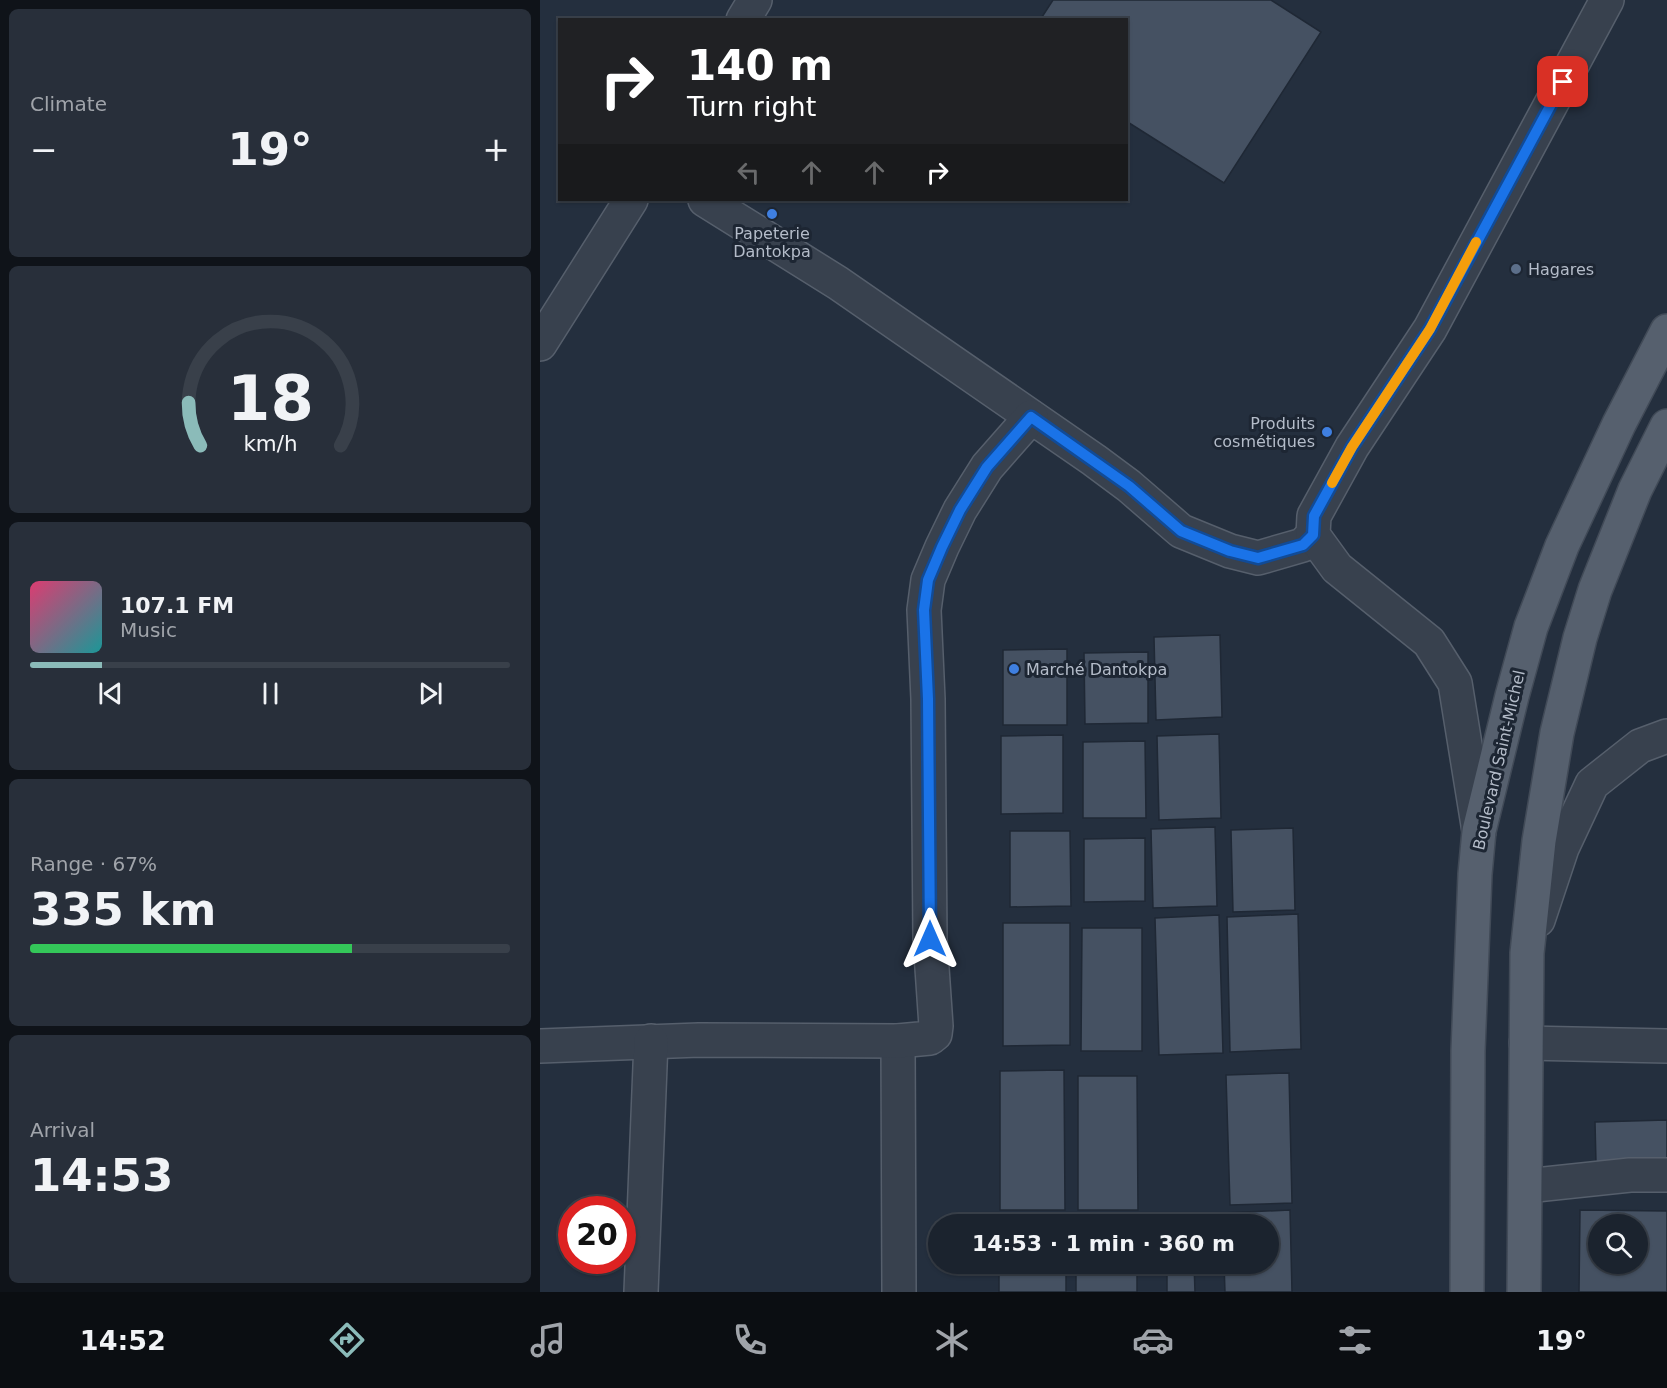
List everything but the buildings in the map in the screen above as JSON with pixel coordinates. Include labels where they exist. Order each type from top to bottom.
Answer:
[{"type":"main road","name":"Boulevard Saint-Michel","points":[[1467,1292],[1468,1051],[1475,874],[1479,831],[1531,627],[1562,546],[1619,424],[1667,331]]},
{"type":"main road","points":[[1524,1292],[1527,953],[1539,841],[1557,733],[1580,638],[1595,590],[1630,501],[1665,442]]},
{"type":"street","points":[[744,18],[755,0]]},
{"type":"street","points":[[1479,831],[1455,683],[1429,642],[1337,568],[1313,535],[1314,516],[1352,447],[1430,329],[1607,0]]},
{"type":"street","points":[[540,344],[630,201]]},
{"type":"street","points":[[707,201],[838,283],[1031,417],[1129,486],[1181,531],[1230,551],[1258,558],[1303,545],[1313,535]]},
{"type":"street","points":[[540,1046],[699,1040],[897,1041],[930,1038],[935,1034],[930,939],[928,699],[924,610],[928,580],[960,510],[987,467],[1031,417]]},
{"type":"street","points":[[1527,953],[1562,848],[1592,784],[1640,746],[1667,736]]},
{"type":"street","points":[[641,1292],[651,1041]]},
{"type":"street","points":[[897,1041],[898,1292]]},
{"type":"street","points":[[1526,1043],[1667,1046]]},
{"type":"street","points":[[1526,1186],[1630,1175],[1667,1175]]},
{"type":"slow traffic","points":[[1332,483],[1352,447],[1430,329],[1476,242]]},
{"type":"place","name":"Papeterie Dantokpa","points":[[772,214]]},
{"type":"place","name":"Hagares","points":[[1516,269]]},
{"type":"place","name":"Produits cosmétiques","points":[[1327,432]]},
{"type":"place","name":"Marché Dantokpa","points":[[1014,669]]},
{"type":"route","points":[[930,939],[928,699],[924,610],[928,580],[942,547],[960,510],[987,467],[1031,417],[1129,486],[1181,531],[1230,551],[1258,558],[1303,545],[1313,535],[1314,516],[1352,447],[1430,329],[1563,82]]}]
